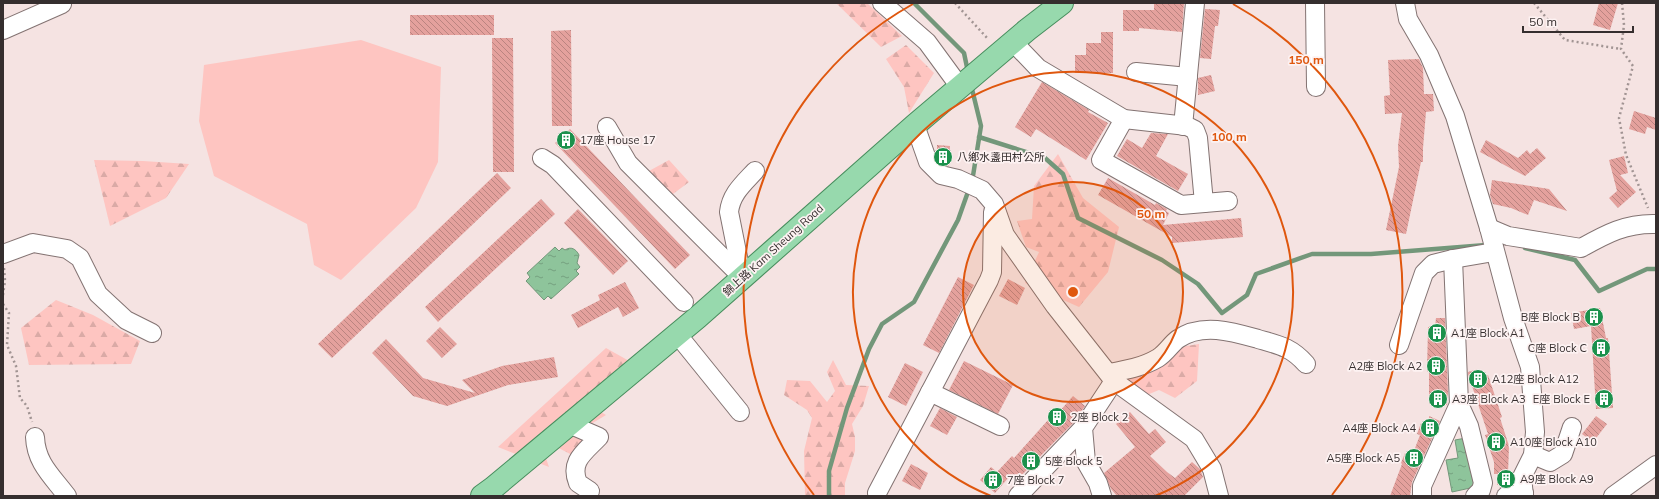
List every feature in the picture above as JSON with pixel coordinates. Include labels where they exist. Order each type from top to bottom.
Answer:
[{"type":"main road","name":"錦上路 Kam Sheung Road","points":[[493,493],[569,424],[677,334],[915,125],[1062,3]]},
{"type":"street","points":[[882,3],[927,42],[962,86]]},
{"type":"street","points":[[1183,126],[1195,3]]},
{"type":"street","points":[[1315,3],[1316,87]]},
{"type":"street","points":[[1405,3],[1408,19],[1429,55],[1455,116],[1513,318],[1530,367],[1535,432],[1533,455],[1522,477],[1518,495]]},
{"type":"street","points":[[3,30],[62,4]]},
{"type":"street","points":[[1007,48],[1124,119],[1183,126],[1195,130],[1198,138],[1204,203]]},
{"type":"street","points":[[1136,72],[1188,77]]},
{"type":"street","points":[[1124,119],[1100,160],[1181,205],[1228,201]]},
{"type":"street","points":[[915,125],[928,162],[941,175],[958,179],[988,197],[1005,235],[1055,306],[1112,377],[1194,439],[1212,469],[1219,496]]},
{"type":"street","points":[[607,127],[628,163],[742,277]]},
{"type":"street","points":[[542,158],[553,166],[684,302]]},
{"type":"street","points":[[742,277],[729,212],[730,202],[734,194],[755,171]]},
{"type":"street","points":[[877,493],[991,276],[988,197]]},
{"type":"street","points":[[1398,345],[1424,272],[1433,264],[1453,259],[1508,236],[1582,248],[1603,236],[1634,224],[1655,224]]},
{"type":"street","points":[[3,254],[33,243],[67,249],[80,258],[98,294],[126,320],[152,333]]},
{"type":"street","points":[[1453,259],[1459,404],[1469,426],[1483,479],[1480,494]]},
{"type":"street","points":[[1018,496],[1083,428],[1112,377],[1152,361],[1169,349],[1178,339],[1206,330],[1226,330],[1286,346],[1296,352],[1306,364]]},
{"type":"street","points":[[677,334],[740,412]]},
{"type":"street","points":[[930,392],[1000,426]]},
{"type":"street","points":[[1422,496],[1422,486],[1459,404]]},
{"type":"street","points":[[569,424],[599,437],[576,462],[574,468],[578,483],[590,491]]},
{"type":"street","points":[[1533,455],[1550,462],[1563,454],[1572,427]]},
{"type":"street","points":[[1083,428],[1086,462],[1098,483],[1102,496]]},
{"type":"street","points":[[35,437],[38,458],[67,496]]},
{"type":"street","points":[[1613,496],[1656,464]]},
{"type":"path","points":[[955,3],[1007,48]]},
{"type":"path","points":[[1534,3],[1565,40],[1621,50],[1633,66],[1619,118],[1626,155],[1655,224]]},
{"type":"path","points":[[1621,50],[1624,25],[1622,3]]},
{"type":"path","points":[[3,304],[9,313],[7,345],[16,366],[20,398],[27,406],[35,437]]},
{"type":"green space","points":[[836,3],[867,3],[902,36],[881,47]]},
{"type":"green space","points":[[361,40],[441,67],[438,162],[416,208],[341,280],[314,265],[307,224],[214,176],[199,121],[204,65]]},
{"type":"green space","points":[[906,45],[934,73],[909,113],[904,87],[886,59]]},
{"type":"green space","points":[[1058,154],[1083,198],[1119,227],[1108,272],[1079,307],[1025,283],[1039,252],[1026,247],[1017,221],[1032,219],[1034,186]]},
{"type":"green space","points":[[94,160],[189,164],[166,198],[110,226]]},
{"type":"green space","points":[[669,160],[689,182],[665,200],[646,190],[649,171]]},
{"type":"green space","points":[[56,300],[93,315],[140,341],[131,364],[29,365],[21,328]]},
{"type":"green space","points":[[1199,344],[1197,381],[1175,398],[1159,390],[1132,401],[1125,378],[1157,369],[1180,347]]},
{"type":"green space","points":[[606,348],[631,362],[582,401],[606,415],[591,424],[578,458],[539,438],[549,467],[498,447]]},
{"type":"green space","points":[[833,360],[846,385],[869,386],[863,406],[852,424],[855,437],[855,451],[845,483],[845,496],[805,496],[804,451],[812,418],[807,410],[784,395],[787,380],[810,381],[827,402],[835,391],[827,372]]},
{"type":"water","points":[[555,247],[559,251],[562,248],[565,250],[571,248],[576,251],[579,255],[577,263],[580,267],[576,271],[579,274],[551,299],[548,296],[544,300],[526,281],[530,277],[527,273]]},
{"type":"water","points":[[1466,438],[1475,487],[1452,492],[1446,460],[1458,458],[1455,440]]},
{"type":"building","points":[[1154,3],[1184,3],[1182,32],[1139,28],[1139,31],[1123,31],[1123,10],[1154,10]]},
{"type":"building","points":[[1599,3],[1618,3],[1610,30],[1593,25]]},
{"type":"building","points":[[1205,9],[1220,10],[1218,26],[1215,26],[1211,59],[1200,58]]},
{"type":"building","points":[[410,15],[494,15],[494,35],[410,35]]},
{"type":"building","points":[[571,30],[572,126],[552,126],[551,31]]},
{"type":"building","points":[[1101,32],[1113,32],[1113,73],[1075,73],[1075,55],[1086,55],[1086,43],[1101,43]]},
{"type":"building","points":[[492,38],[513,38],[514,172],[493,172]]},
{"type":"building","points":[[1419,59],[1423,68],[1424,94],[1433,94],[1434,111],[1426,112],[1423,162],[1421,162],[1406,234],[1386,230],[1399,167],[1398,146],[1402,113],[1385,114],[1384,96],[1390,95],[1388,60]]},
{"type":"building","points":[[1211,75],[1215,91],[1198,95],[1198,78]]},
{"type":"building","points":[[1042,82],[1089,110],[1088,112],[1108,123],[1086,160],[1036,129],[1031,137],[1015,127]]},
{"type":"building","points":[[1634,111],[1656,118],[1656,130],[1647,127],[1645,134],[1629,129]]},
{"type":"building","points":[[570,129],[690,255],[675,269],[555,143]]},
{"type":"building","points":[[1151,133],[1168,134],[1156,156],[1188,174],[1178,191],[1117,156],[1127,139],[1142,148]]},
{"type":"building","points":[[1486,140],[1518,158],[1527,150],[1530,154],[1537,148],[1546,158],[1525,176],[1480,152]]},
{"type":"building","name":"八鄉水盞田村公所","points":[[937,145],[950,146],[949,166],[937,156]]},
{"type":"building","points":[[1624,156],[1628,173],[1620,175],[1636,192],[1618,208],[1609,198],[1617,191],[1609,160]]},
{"type":"building","points":[[497,173],[511,188],[332,358],[318,344]]},
{"type":"building","points":[[1108,178],[1155,205],[1156,203],[1167,209],[1166,211],[1169,213],[1163,225],[1241,218],[1243,237],[1172,243],[1172,237],[1098,195]]},
{"type":"building","points":[[1492,180],[1549,189],[1567,211],[1534,200],[1528,215],[1511,208],[1493,204],[1490,195]]},
{"type":"building","points":[[541,199],[555,214],[438,322],[425,307]]},
{"type":"building","points":[[578,209],[628,261],[613,275],[564,223]]},
{"type":"building","points":[[958,277],[974,285],[939,353],[923,345]]},
{"type":"building","points":[[1008,279],[1025,288],[1017,305],[999,296]]},
{"type":"building","points":[[625,282],[639,308],[623,317],[618,307],[578,328],[571,315],[600,300],[598,295]]},
{"type":"building","points":[[1600,308],[1606,338],[1608,338],[1613,408],[1596,409],[1591,326],[1574,329],[1571,313]]},
{"type":"building","points":[[1436,318],[1445,318],[1448,393],[1447,405],[1429,404],[1429,372],[1427,371],[1428,327],[1435,327]]},
{"type":"building","points":[[440,327],[457,344],[442,358],[426,341]]},
{"type":"building","points":[[386,339],[423,378],[475,393],[462,380],[502,366],[554,357],[558,377],[508,385],[447,406],[413,396],[372,353]]},
{"type":"building","points":[[964,361],[1013,385],[998,414],[949,390]]},
{"type":"building","points":[[905,363],[923,372],[906,406],[888,397]]},
{"type":"building","points":[[1478,369],[1481,378],[1488,375],[1502,417],[1500,418],[1509,446],[1508,474],[1512,474],[1512,484],[1497,485],[1497,474],[1494,474],[1494,462],[1485,435],[1488,434],[1468,374],[1468,372]]},
{"type":"building","points":[[1073,396],[1085,406],[1075,421],[1015,482],[1009,477],[995,493],[980,480],[991,467],[997,472],[1012,456],[1014,458],[1057,410],[1059,412]]},
{"type":"building","points":[[940,408],[957,417],[947,435],[930,426]]},
{"type":"building","points":[[1130,412],[1149,434],[1155,429],[1166,442],[1150,456],[1167,472],[1175,478],[1192,462],[1200,469],[1203,477],[1184,496],[1117,496],[1111,489],[1104,473],[1135,447],[1116,424]]},
{"type":"building","points":[[1429,416],[1440,421],[1412,482],[1410,496],[1390,496],[1405,453],[1412,456],[1420,435],[1417,434],[1421,423],[1429,426]]},
{"type":"building","points":[[1596,416],[1607,424],[1593,442],[1582,434]]},
{"type":"building","points":[[911,464],[928,473],[920,490],[902,481]]},
{"type":"waterway","points":[[914,3],[964,53],[968,72]]},
{"type":"waterway","points":[[971,85],[981,126],[972,182]]},
{"type":"waterway","points":[[979,137],[1045,158],[1063,174],[1078,218],[1162,260],[1198,284],[1222,313],[1247,295],[1256,274],[1312,254],[1371,254],[1486,245]]},
{"type":"waterway","points":[[829,496],[829,471],[847,408],[869,349],[882,324],[914,302],[958,220],[969,189]]},
{"type":"waterway","points":[[1525,248],[1575,260],[1599,291],[1647,269],[1656,269]]},
{"type":"place","name":"17座 House 17","points":[[566,140]]},
{"type":"place","name":"八鄉水盞田村公所","points":[[943,157]]},
{"type":"place","name":"B座 Block B","points":[[1594,317]]},
{"type":"place","name":"A1座 Block A1","points":[[1437,333]]},
{"type":"place","name":"C座 Block C","points":[[1601,348]]},
{"type":"place","name":"A2座 Block A2","points":[[1436,366]]},
{"type":"place","name":"A12座 Block A12","points":[[1478,379]]},
{"type":"place","name":"A3座 Block A3","points":[[1438,399]]},
{"type":"place","name":"E座 Block E","points":[[1604,399]]},
{"type":"place","name":"2座 Block 2","points":[[1057,417]]},
{"type":"place","name":"A4座 Block A4","points":[[1430,428]]},
{"type":"place","name":"A10座 Block A10","points":[[1496,442]]},
{"type":"place","name":"A5座 Block A5","points":[[1414,458]]},
{"type":"place","name":"5座 Block 5","points":[[1031,461]]},
{"type":"place","name":"A9座 Block A9","points":[[1506,479]]},
{"type":"place","name":"7座 Block 7","points":[[993,480]]}]
